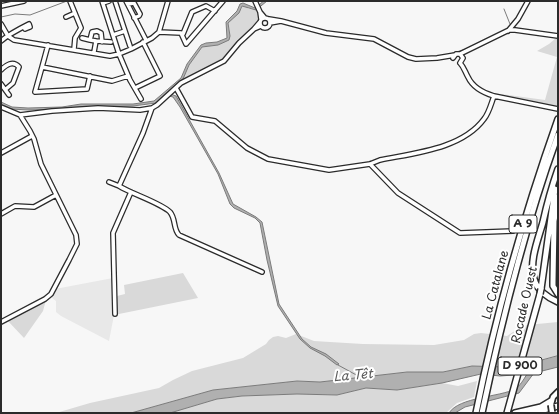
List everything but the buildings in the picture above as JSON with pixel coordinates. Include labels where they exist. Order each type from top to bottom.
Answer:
[{"type":"highway","name":"La Catalane","points":[[476,413],[523,225],[558,119]]},
{"type":"highway","name":"La Catalane","points":[[482,413],[497,330],[558,135]]},
{"type":"highway","points":[[557,301],[543,293],[537,286],[534,279],[532,265],[558,169]]},
{"type":"highway","name":"Rocade Ouest","points":[[541,292],[551,206],[558,176]]},
{"type":"highway","name":"Rocade Ouest","points":[[508,413],[541,292],[558,190]]},
{"type":"highway","points":[[558,197],[554,221],[553,282],[558,294]]},
{"type":"highway","points":[[515,413],[551,403]]},
{"type":"highway","points":[[533,413],[558,407]]},
{"type":"highway","points":[[543,413],[558,407]]},
{"type":"main road","points":[[553,413],[551,403],[553,397],[558,392]]},
{"type":"street","points":[[1,6],[24,1]]},
{"type":"street","points":[[70,1],[81,28],[75,38],[74,49]]},
{"type":"street","points":[[110,1],[102,2],[119,54],[128,76],[141,99]]},
{"type":"street","points":[[115,1],[130,46]]},
{"type":"street","points":[[1,24],[8,36],[14,40],[94,52],[110,56],[131,49],[152,38],[159,32],[168,1]]},
{"type":"street","points":[[215,12],[206,6],[192,12],[182,34],[186,44],[192,35],[215,12],[223,1]]},
{"type":"street","points":[[507,31],[518,19],[528,1]]},
{"type":"street","points":[[127,2],[134,3],[140,14],[134,18]]},
{"type":"street","points":[[127,2],[160,76],[135,88]]},
{"type":"street","points":[[256,3],[261,22],[266,27],[268,20]]},
{"type":"street","points":[[259,10],[268,20]]},
{"type":"street","points":[[66,17],[75,13]]},
{"type":"street","points":[[20,115],[98,108],[140,110],[152,108],[187,80],[224,61],[261,22],[268,20],[281,21],[326,33],[374,39],[408,56],[416,58],[446,56],[461,58]]},
{"type":"street","points":[[1,42],[24,26]]},
{"type":"street","points":[[454,57],[456,63],[467,50],[507,31],[515,30],[558,36]]},
{"type":"street","points":[[90,40],[92,32],[97,31],[101,33],[102,42]]},
{"type":"street","points":[[113,35],[125,31]]},
{"type":"street","points":[[159,32],[192,35]]},
{"type":"street","points":[[82,38],[102,42],[111,42]]},
{"type":"street","points":[[94,52],[96,41]]},
{"type":"street","points":[[48,45],[35,92],[87,89],[90,76]]},
{"type":"street","points":[[461,58],[469,79],[477,88],[494,96],[558,109]]},
{"type":"street","points":[[1,70],[8,64],[12,63],[19,67],[13,83],[6,89]]},
{"type":"street","points":[[41,69],[90,76],[112,81],[128,76]]},
{"type":"street","points":[[1,84],[9,95]]},
{"type":"street","points":[[176,88],[192,117],[215,121],[247,148],[268,159],[329,170],[370,164],[380,160],[448,145],[466,136],[483,121],[487,116],[494,96]]},
{"type":"street","points":[[1,107],[20,115],[32,136],[41,164],[78,241],[51,294],[45,299],[1,322]]},
{"type":"street","points":[[120,186],[152,108]]},
{"type":"street","points":[[1,153],[32,136]]},
{"type":"street","points":[[370,164],[398,193],[460,234],[513,231]]},
{"type":"street","points":[[109,182],[167,209],[173,218],[175,230],[179,235],[262,272]]},
{"type":"street","points":[[115,314],[114,234],[131,192]]},
{"type":"street","points":[[1,214],[13,207],[34,207],[56,195]]},
{"type":"shaded area","points":[[264,1],[267,1],[256,10],[242,6],[239,13],[228,23],[230,36],[229,40],[218,45],[202,47],[189,65],[183,79],[168,93],[176,96],[219,173],[233,204],[262,222],[279,304],[302,339],[311,347],[326,354],[339,364],[337,365],[325,356],[310,348],[300,339],[278,306],[260,223],[255,218],[234,208],[230,204],[218,174],[173,97],[165,95],[156,103],[133,106],[28,110],[11,109],[1,105],[1,102],[12,107],[28,108],[62,107],[81,104],[133,104],[154,101],[181,78],[187,64],[201,45],[217,42],[227,38],[226,22],[237,11],[240,4],[243,3],[255,8]]},
{"type":"shaded area","points":[[244,5],[249,9],[257,9],[259,18],[256,24],[223,60],[181,81],[189,65],[202,47],[218,45],[228,40],[230,33],[228,23]]},
{"type":"shaded area","points":[[558,38],[558,107],[486,92],[545,100],[557,57],[537,51]]},
{"type":"shaded area","points":[[183,273],[198,298],[114,315],[113,297],[125,294],[124,285]]},
{"type":"shaded area","points":[[113,278],[114,315],[109,341],[56,312],[56,301],[52,298],[55,289]]},
{"type":"shaded area","points":[[46,300],[43,311],[24,338],[7,320]]},
{"type":"shaded area","points":[[558,322],[558,356],[527,364],[506,367],[472,366],[443,372],[407,372],[320,382],[297,381],[213,390],[131,413],[56,413],[90,403],[159,388],[192,371],[243,358],[266,344],[273,337],[278,336],[286,338],[296,334],[314,341],[363,344],[434,345],[464,340],[474,334],[481,333],[507,336],[519,328],[527,325]]},
{"type":"shaded area","name":"La Têt","points":[[558,356],[558,367],[534,373],[519,393],[465,407],[455,413],[449,413],[454,408],[470,400],[508,392],[515,389],[527,374],[500,376],[481,374],[442,383],[397,390],[366,388],[337,395],[297,394],[242,396],[217,399],[170,413],[131,413],[213,390],[297,381],[320,382],[407,372],[443,372],[472,366],[506,367],[527,364]]},
{"type":"shaded area","points":[[477,381],[474,397],[457,403],[446,413],[170,413],[217,399],[242,396],[297,394],[337,395],[366,388],[397,390],[442,383],[458,386]]},
{"type":"waterway","points":[[1,17],[15,14],[30,15],[67,1]]},
{"type":"waterway","points":[[504,9],[510,24]]},
{"type":"waterway","points":[[287,21],[327,31]]},
{"type":"waterway","points":[[342,33],[373,37]]},
{"type":"waterway","points":[[376,38],[394,48]]},
{"type":"waterway","points":[[447,55],[469,48]]},
{"type":"waterway","points":[[406,54],[422,57]]},
{"type":"waterway","points":[[338,365],[360,377]]}]
